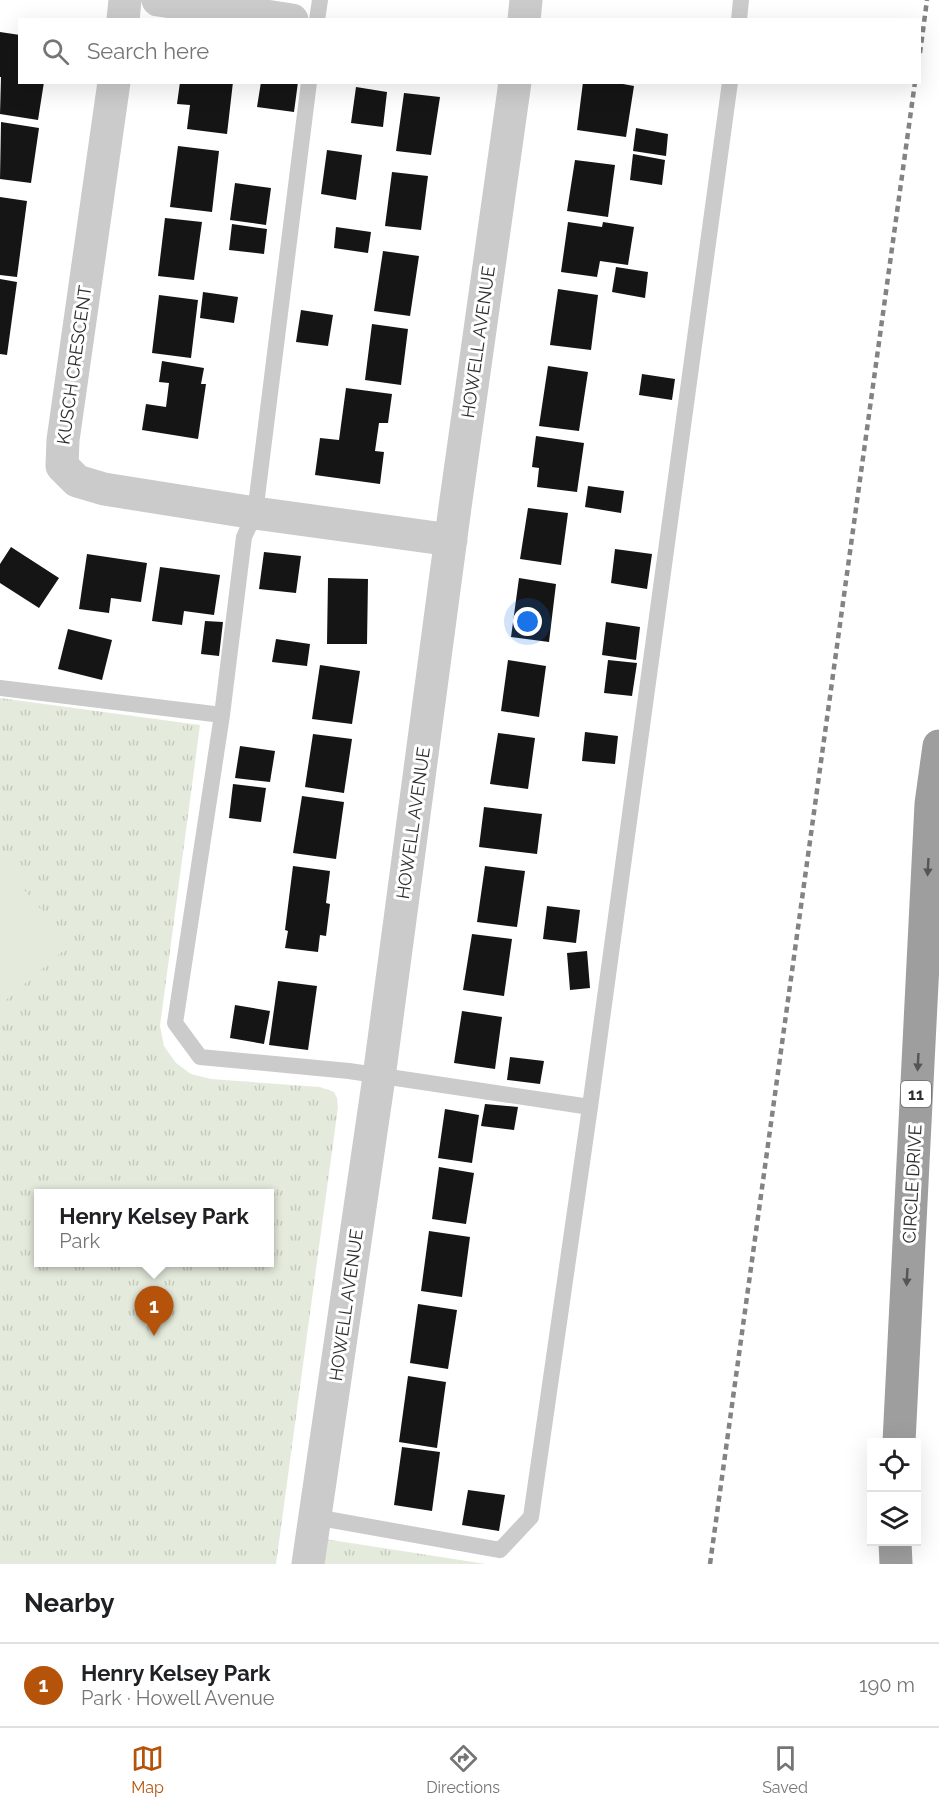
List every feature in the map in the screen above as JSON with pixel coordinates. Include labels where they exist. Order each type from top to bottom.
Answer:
[{"type":"highway","name":"CIRCLE DRIVE","points":[[898,1438],[931,804],[939,746]]},
{"type":"highway","points":[[895,1546],[896,1564]]},
{"type":"street","points":[[123,18],[125,0]]},
{"type":"street","points":[[158,0],[279,18]]},
{"type":"street","points":[[524,18],[526,0]]},
{"type":"street","name":"KUSCH CRESCENT","points":[[114,84],[63,440],[62,466],[76,481],[104,489],[451,540]]},
{"type":"street","name":"HOWELL AVENUE","points":[[308,1564],[379,1077],[515,84]]},
{"type":"lane","points":[[318,18],[320,0]]},
{"type":"lane","points":[[739,18],[741,0]]},
{"type":"lane","points":[[309,84],[255,513],[244,537],[222,715],[175,1023],[200,1057],[349,1071],[590,1107]]},
{"type":"lane","points":[[315,1517],[500,1550],[531,1517],[590,1107],[730,84]]},
{"type":"lane","points":[[0,688],[222,715]]},
{"type":"green space","points":[[0,698],[200,725],[160,1026],[164,1046],[176,1063],[191,1074],[211,1079],[320,1087],[334,1092],[337,1098],[338,1107],[276,1564],[0,1564]]},
{"type":"green space","points":[[0,862],[71,944],[0,1005]]},
{"type":"green space","points":[[325,1539],[486,1564],[322,1564]]},
{"type":"building","points":[[0,32],[18,35],[18,84],[44,84],[38,120],[0,114]]},
{"type":"building","points":[[180,84],[233,84],[227,134],[187,129],[190,105],[177,104]]},
{"type":"building","points":[[261,84],[298,84],[294,112],[257,107]]},
{"type":"building","points":[[583,84],[634,86],[626,137],[577,130]]},
{"type":"building","points":[[356,87],[387,92],[383,127],[351,123]]},
{"type":"building","points":[[404,93],[440,97],[431,155],[396,151]]},
{"type":"building","points":[[1,122],[39,128],[31,183],[0,179]]},
{"type":"building","points":[[636,128],[668,134],[666,156],[633,151]]},
{"type":"building","points":[[178,146],[219,151],[212,212],[170,207]]},
{"type":"building","points":[[327,150],[362,155],[356,200],[321,194]]},
{"type":"building","points":[[633,154],[665,160],[662,185],[630,180]]},
{"type":"building","points":[[575,160],[615,165],[608,217],[567,211]]},
{"type":"building","points":[[392,172],[428,176],[421,230],[385,226]]},
{"type":"building","points":[[235,183],[271,188],[266,225],[230,220]]},
{"type":"building","points":[[0,197],[27,201],[17,277],[0,275]]},
{"type":"building","points":[[165,218],[202,222],[194,280],[158,276]]},
{"type":"building","points":[[568,222],[602,227],[603,222],[634,227],[628,265],[600,261],[597,277],[561,272]]},
{"type":"building","points":[[232,224],[267,229],[264,254],[229,250]]},
{"type":"building","points":[[336,227],[371,232],[368,253],[334,248]]},
{"type":"building","points":[[383,251],[419,256],[410,316],[374,311]]},
{"type":"building","points":[[616,267],[648,272],[645,298],[612,292]]},
{"type":"building","points":[[0,279],[17,282],[7,355],[0,354]]},
{"type":"building","points":[[558,289],[598,295],[591,350],[550,345]]},
{"type":"building","points":[[203,292],[238,297],[234,323],[200,318]]},
{"type":"building","points":[[159,295],[198,300],[191,358],[152,353]]},
{"type":"building","points":[[301,310],[333,315],[328,346],[296,342]]},
{"type":"building","points":[[372,324],[408,329],[401,385],[365,380]]},
{"type":"building","points":[[162,361],[204,368],[201,384],[206,384],[198,439],[142,430],[146,404],[166,407],[169,383],[159,382]]},
{"type":"building","points":[[548,366],[588,372],[579,431],[539,426]]},
{"type":"building","points":[[642,374],[675,379],[672,400],[639,395]]},
{"type":"building","points":[[346,388],[392,394],[388,423],[379,423],[375,451],[384,452],[380,484],[315,475],[320,438],[339,440]]},
{"type":"building","points":[[536,436],[584,443],[577,492],[537,487],[539,468],[532,467]]},
{"type":"building","points":[[588,486],[624,491],[621,513],[585,507]]},
{"type":"building","points":[[528,508],[568,513],[561,565],[520,559]]},
{"type":"building","points":[[11,547],[59,578],[39,608],[0,583],[0,564]]},
{"type":"building","points":[[615,549],[652,554],[647,589],[611,583]]},
{"type":"building","points":[[264,552],[301,556],[296,593],[259,589]]},
{"type":"building","points":[[87,554],[147,563],[141,602],[111,598],[109,613],[79,609]]},
{"type":"building","points":[[160,567],[220,575],[214,615],[184,611],[182,625],[152,621]]},
{"type":"building","points":[[328,578],[368,579],[367,644],[327,644]]},
{"type":"building","points":[[519,578],[556,584],[549,642],[511,637]]},
{"type":"building","points":[[205,621],[223,622],[219,656],[201,654]]},
{"type":"building","points":[[606,622],[640,627],[636,660],[602,655]]},
{"type":"building","points":[[68,629],[112,640],[102,680],[58,669]]},
{"type":"building","points":[[276,639],[310,644],[307,666],[272,662]]},
{"type":"building","points":[[508,660],[546,666],[539,717],[501,711]]},
{"type":"building","points":[[608,660],[637,663],[632,696],[604,693]]},
{"type":"building","points":[[320,665],[360,671],[352,724],[312,719]]},
{"type":"building","points":[[585,732],[618,736],[615,764],[582,761]]},
{"type":"building","points":[[498,733],[535,738],[528,789],[490,784]]},
{"type":"building","points":[[313,734],[352,739],[344,793],[305,787]]},
{"type":"building","points":[[240,746],[275,751],[270,782],[235,778]]},
{"type":"building","points":[[233,784],[266,788],[261,822],[229,818]]},
{"type":"building","points":[[302,796],[344,802],[336,859],[293,853]]},
{"type":"building","points":[[484,807],[542,814],[537,854],[479,847]]},
{"type":"building","points":[[293,866],[330,871],[326,903],[330,904],[326,936],[320,935],[318,952],[285,948]]},
{"type":"building","points":[[485,866],[525,871],[517,927],[477,922]]},
{"type":"building","points":[[547,906],[580,910],[576,943],[543,939]]},
{"type":"building","points":[[472,934],[512,939],[504,996],[463,990]]},
{"type":"building","points":[[587,951],[590,988],[570,990],[567,953]]},
{"type":"building","points":[[278,981],[317,986],[308,1050],[269,1045]]},
{"type":"building","points":[[235,1005],[270,1011],[264,1044],[230,1038]]},
{"type":"building","points":[[462,1011],[502,1017],[495,1069],[454,1063]]},
{"type":"building","points":[[510,1057],[544,1061],[540,1084],[507,1080]]},
{"type":"building","points":[[485,1104],[518,1107],[514,1130],[481,1126]]},
{"type":"building","points":[[445,1109],[479,1115],[472,1163],[438,1158]]},
{"type":"building","points":[[439,1167],[474,1173],[466,1224],[432,1219]]},
{"type":"building","points":[[429,1231],[470,1237],[462,1297],[421,1291]]},
{"type":"building","points":[[418,1304],[457,1310],[448,1369],[410,1363]]},
{"type":"building","points":[[408,1376],[446,1382],[437,1448],[399,1442]]},
{"type":"building","points":[[402,1447],[440,1452],[432,1511],[394,1505]]},
{"type":"building","points":[[468,1490],[505,1495],[499,1531],[462,1525]]},
{"type":"railway","points":[[921,45],[927,0]]},
{"type":"railway","points":[[710,1564],[915,84]]},
{"type":"place","name":"Henry Kelsey Park","points":[[154,1336]]}]
